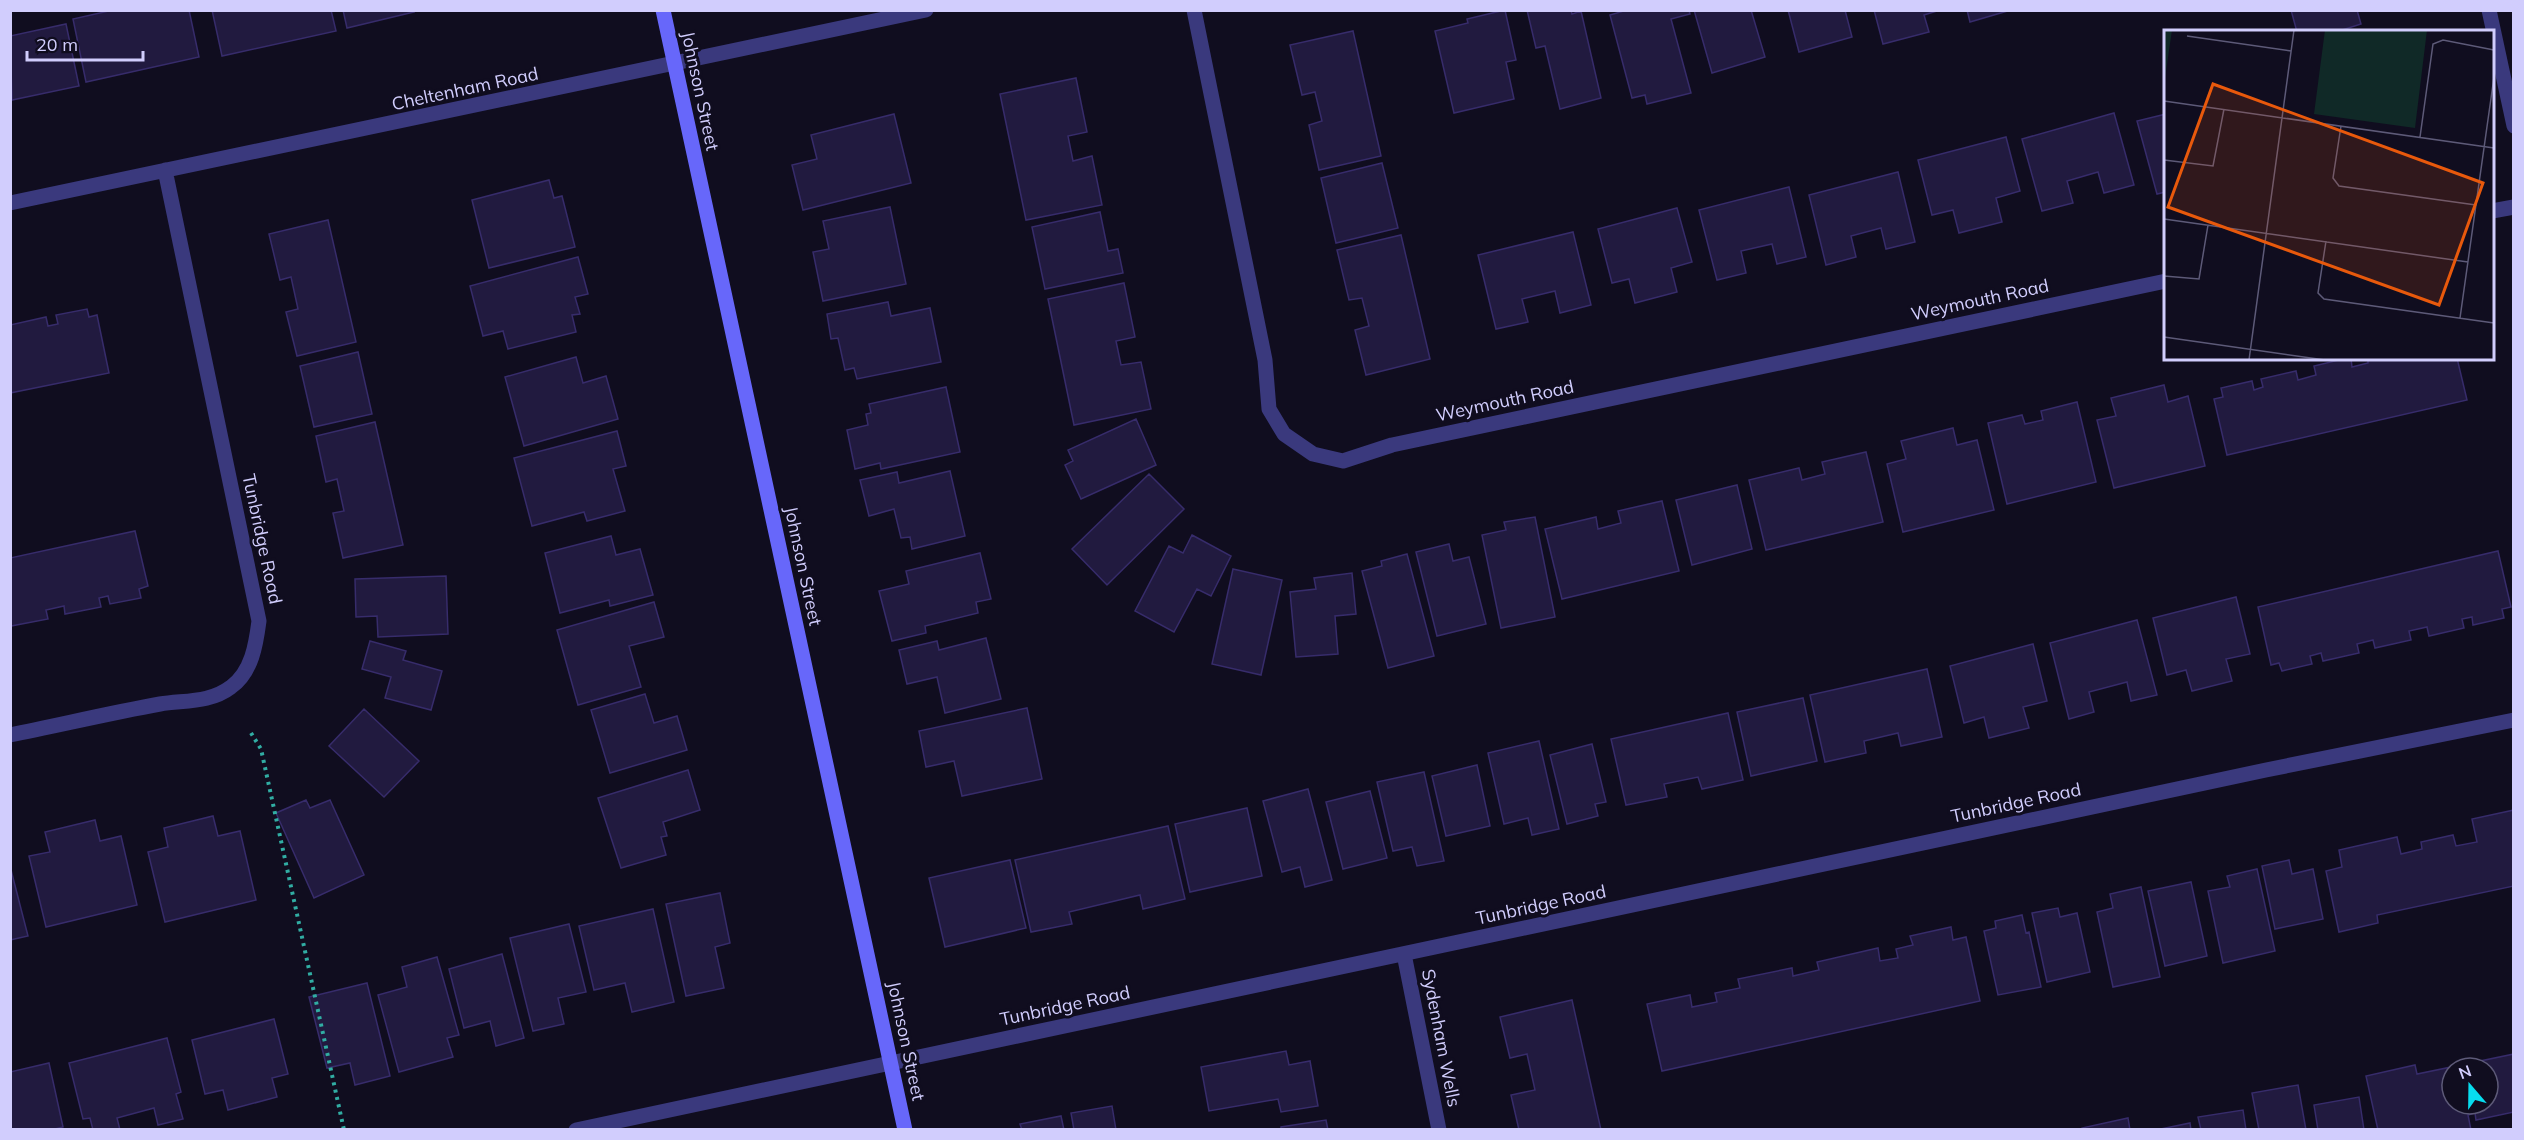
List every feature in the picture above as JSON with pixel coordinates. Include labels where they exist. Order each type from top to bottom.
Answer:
[{"type":"street","name":"Johnson Street","points":[[663,10],[905,1130]]},
{"type":"street","name":"Cheltenham Road","points":[[10,203],[926,10]]},
{"type":"street","name":"Weymouth Road","points":[[1194,10],[1265,360],[1269,409],[1284,434],[1313,453],[1343,460],[1392,445],[2164,281]]},
{"type":"street","points":[[2489,10],[2493,30]]},
{"type":"street","points":[[2494,33],[2514,126]]},
{"type":"street","name":"Tunbridge Road","points":[[10,735],[162,704],[208,699],[232,687],[244,673],[255,651],[259,621],[165,170]]},
{"type":"street","points":[[2494,211],[2514,207]]},
{"type":"street","name":"Tunbridge Road","points":[[576,1130],[2254,773],[2514,720]]},
{"type":"street","name":"Sydenham Wells","points":[[1404,954],[1439,1130]]},
{"type":"path","points":[[250,733],[261,749],[344,1130]]},
{"type":"building","points":[[113,10],[189,10],[199,57],[86,82],[73,19]]},
{"type":"building","points":[[212,10],[331,10],[336,31],[222,56]]},
{"type":"building","points":[[343,10],[413,10],[414,12],[347,28]]},
{"type":"building","points":[[1505,10],[1516,60],[1506,62],[1514,99],[1454,113],[1435,31],[1468,23],[1467,19]]},
{"type":"building","points":[[1527,10],[1571,10],[1572,14],[1581,11],[1601,98],[1560,109],[1545,46],[1536,48]]},
{"type":"building","points":[[1627,10],[1689,10],[1690,14],[1671,19],[1691,93],[1647,104],[1645,95],[1632,98],[1610,15]]},
{"type":"building","points":[[1694,10],[1751,10],[1765,57],[1712,73]]},
{"type":"building","points":[[1788,10],[1845,10],[1852,37],[1799,52]]},
{"type":"building","points":[[1874,10],[1940,10],[1924,15],[1929,32],[1883,44]]},
{"type":"building","points":[[1967,10],[2011,10],[1970,22]]},
{"type":"building","points":[[2291,10],[2357,10],[2361,24],[2342,30],[2296,30]]},
{"type":"building","points":[[66,24],[79,86],[12,100],[10,36]]},
{"type":"building","points":[[1353,31],[1381,156],[1319,170],[1309,125],[1322,121],[1315,92],[1302,95],[1290,45]]},
{"type":"building","points":[[1076,78],[1087,132],[1068,136],[1073,161],[1092,156],[1102,205],[1026,220],[1000,94]]},
{"type":"building","points":[[2114,113],[2134,185],[2104,193],[2098,172],[2067,181],[2073,203],[2042,211],[2022,139]]},
{"type":"building","points":[[894,114],[911,183],[803,210],[792,165],[817,159],[811,135]]},
{"type":"building","points":[[2164,114],[2164,192],[2157,194],[2137,121]]},
{"type":"building","points":[[2006,137],[2020,191],[1996,198],[2002,222],[1959,233],[1953,210],[1932,215],[1918,160]]},
{"type":"building","points":[[1382,163],[1398,228],[1336,243],[1321,178]]},
{"type":"building","points":[[1898,172],[1915,242],[1886,249],[1881,228],[1851,236],[1856,257],[1826,265],[1809,195]]},
{"type":"building","points":[[549,180],[554,198],[562,196],[575,247],[489,268],[472,200]]},
{"type":"building","points":[[1789,187],[1806,257],[1777,264],[1772,244],[1741,251],[1746,273],[1717,280],[1699,210]]},
{"type":"building","points":[[890,207],[906,284],[823,301],[813,252],[829,249],[823,221]]},
{"type":"building","points":[[1677,208],[1692,262],[1671,268],[1677,292],[1635,303],[1629,279],[1612,283],[1598,229]]},
{"type":"building","points":[[1100,212],[1108,251],[1118,249],[1123,273],[1045,289],[1032,227]]},
{"type":"building","points":[[328,220],[356,342],[297,356],[286,312],[298,309],[291,277],[280,280],[269,234]]},
{"type":"building","points":[[1573,232],[1591,305],[1560,313],[1555,291],[1522,299],[1528,322],[1496,329],[1478,255]]},
{"type":"building","points":[[1401,235],[1430,359],[1366,375],[1355,330],[1369,326],[1362,298],[1349,300],[1337,250]]},
{"type":"building","points":[[578,257],[588,294],[575,297],[580,314],[572,315],[576,332],[508,349],[503,331],[483,336],[470,286]]},
{"type":"building","points":[[1124,283],[1135,337],[1116,341],[1121,365],[1141,362],[1151,409],[1074,425],[1048,299]]},
{"type":"building","points":[[888,302],[891,316],[930,308],[941,362],[857,379],[854,368],[845,370],[838,338],[831,339],[827,314]]},
{"type":"building","points":[[87,309],[89,317],[97,315],[109,373],[10,393],[10,325],[46,317],[48,326],[58,324],[56,315]]},
{"type":"building","points":[[358,352],[372,414],[314,427],[300,366]]},
{"type":"building","points":[[576,357],[583,383],[606,376],[618,419],[524,446],[505,377]]},
{"type":"building","points":[[2339,360],[2351,360],[2352,367],[2368,363],[2368,360],[2457,360],[2467,400],[2227,455],[2214,399],[2223,397],[2221,388],[2252,381],[2254,390],[2263,387],[2261,379],[2296,371],[2298,380],[2316,375],[2314,366]]},
{"type":"building","points":[[2164,385],[2168,402],[2188,396],[2205,466],[2114,488],[2097,420],[2116,416],[2111,398]]},
{"type":"building","points":[[946,387],[960,452],[881,469],[880,463],[855,469],[847,430],[868,425],[866,414],[871,413],[869,404]]},
{"type":"building","points":[[2077,402],[2096,482],[2007,504],[1988,423],[2022,415],[2025,424],[2043,420],[2041,411]]},
{"type":"building","points":[[1136,419],[1156,465],[1081,499],[1065,465],[1073,461],[1068,450]]},
{"type":"building","points":[[375,422],[403,545],[343,558],[333,513],[344,511],[337,479],[326,482],[316,436]]},
{"type":"building","points":[[1953,428],[1957,445],[1977,440],[1994,510],[1903,532],[1887,464],[1906,459],[1901,441]]},
{"type":"building","points":[[617,431],[626,466],[613,469],[625,511],[587,521],[584,512],[532,526],[514,458]]},
{"type":"building","points":[[1866,452],[1883,522],[1766,550],[1749,480],[1799,468],[1802,480],[1825,474],[1822,462]]},
{"type":"building","points":[[950,471],[965,536],[912,549],[910,537],[901,538],[894,509],[869,516],[860,480],[897,472],[899,483]]},
{"type":"building","points":[[1149,474],[1184,509],[1107,585],[1072,549]]},
{"type":"building","points":[[1737,485],[1752,549],[1692,565],[1676,500]]},
{"type":"building","points":[[1662,501],[1679,571],[1562,599],[1545,529],[1596,517],[1598,529],[1621,523],[1618,511]]},
{"type":"building","points":[[1535,517],[1555,617],[1501,628],[1482,535],[1506,530],[1504,522]]},
{"type":"building","points":[[135,531],[148,586],[139,589],[141,598],[110,604],[108,596],[99,598],[101,607],[65,614],[64,606],[46,610],[48,619],[11,626],[10,558]]},
{"type":"building","points":[[1192,535],[1231,556],[1211,596],[1197,589],[1174,632],[1135,611],[1169,546],[1183,553]]},
{"type":"building","points":[[611,536],[616,555],[640,549],[653,595],[610,606],[609,600],[560,613],[545,553]]},
{"type":"building","points":[[1449,544],[1453,561],[1469,557],[1486,624],[1437,636],[1416,552]]},
{"type":"building","points":[[2498,551],[2511,607],[2502,609],[2504,618],[2473,625],[2472,617],[2462,619],[2464,628],[2429,636],[2427,627],[2409,631],[2411,640],[2375,648],[2373,640],[2357,644],[2359,653],[2323,661],[2321,653],[2310,656],[2312,664],[2282,671],[2279,663],[2271,665],[2258,607]]},
{"type":"building","points":[[980,553],[991,599],[976,602],[978,613],[925,626],[926,633],[892,641],[879,591],[909,584],[906,571]]},
{"type":"building","points":[[1407,554],[1434,656],[1388,668],[1362,571],[1382,566],[1381,561]]},
{"type":"building","points":[[1233,569],[1282,580],[1261,675],[1212,664]]},
{"type":"building","points":[[1352,573],[1356,614],[1335,616],[1338,654],[1296,657],[1290,592],[1316,589],[1314,578]]},
{"type":"building","points":[[446,576],[448,634],[378,637],[377,616],[356,617],[355,579]]},
{"type":"building","points":[[2236,597],[2250,654],[2226,659],[2232,681],[2192,691],[2186,670],[2167,675],[2153,618]]},
{"type":"building","points":[[654,602],[664,637],[629,646],[641,687],[578,705],[557,630]]},
{"type":"building","points":[[2137,620],[2157,695],[2131,701],[2127,682],[2089,692],[2094,712],[2069,719],[2050,643]]},
{"type":"building","points":[[986,638],[1001,699],[945,713],[937,677],[907,684],[899,650],[937,641],[939,650]]},
{"type":"building","points":[[370,641],[406,651],[403,660],[442,671],[431,710],[385,698],[391,677],[362,669]]},
{"type":"building","points":[[2033,644],[2047,701],[2023,707],[2029,728],[1989,738],[1984,717],[1964,723],[1950,666]]},
{"type":"building","points":[[1927,669],[1942,737],[1901,746],[1898,733],[1864,741],[1866,753],[1825,762],[1810,695]]},
{"type":"building","points":[[645,694],[654,723],[677,716],[687,750],[610,773],[591,710]]},
{"type":"building","points":[[1803,698],[1817,761],[1751,776],[1737,712]]},
{"type":"building","points":[[1027,708],[1042,779],[962,796],[954,761],[926,767],[919,731]]},
{"type":"building","points":[[364,709],[419,761],[384,797],[329,746]]},
{"type":"building","points":[[1728,713],[1743,780],[1702,789],[1698,777],[1664,784],[1667,797],[1626,805],[1611,739]]},
{"type":"building","points":[[1539,741],[1559,829],[1532,835],[1528,818],[1504,824],[1488,753]]},
{"type":"building","points":[[1592,744],[1606,802],[1595,804],[1598,816],[1567,824],[1550,755]]},
{"type":"building","points":[[1477,765],[1490,826],[1446,836],[1432,776]]},
{"type":"building","points":[[688,770],[700,810],[663,822],[667,836],[661,837],[666,855],[621,868],[598,798]]},
{"type":"building","points":[[1424,772],[1444,861],[1417,866],[1412,847],[1393,851],[1377,782]]},
{"type":"building","points":[[1308,789],[1332,880],[1305,887],[1300,867],[1282,872],[1263,801]]},
{"type":"building","points":[[1370,791],[1387,858],[1343,869],[1326,802]]},
{"type":"building","points":[[306,800],[310,808],[330,800],[364,875],[314,898],[276,813]]},
{"type":"building","points":[[1247,808],[1262,876],[1190,892],[1175,824]]},
{"type":"building","points":[[2514,810],[2514,886],[2377,915],[2378,923],[2339,932],[2326,871],[2342,867],[2339,850],[2397,837],[2401,854],[2422,849],[2421,842],[2453,835],[2456,846],[2477,842],[2472,819]]},
{"type":"building","points":[[213,816],[218,836],[240,831],[256,900],[165,922],[148,852],[168,847],[164,828]]},
{"type":"building","points":[[95,820],[100,841],[121,836],[137,905],[46,927],[29,856],[50,852],[45,832]]},
{"type":"building","points":[[1168,826],[1185,899],[1143,909],[1140,895],[1069,912],[1072,924],[1031,932],[1015,860]]},
{"type":"building","points":[[1010,860],[1026,928],[945,947],[929,878]]},
{"type":"building","points":[[2289,860],[2292,874],[2313,869],[2323,919],[2275,929],[2262,866]]},
{"type":"building","points":[[10,866],[28,936],[10,940]]},
{"type":"building","points":[[2257,869],[2275,951],[2223,963],[2208,891],[2230,887],[2227,876]]},
{"type":"building","points":[[2191,882],[2207,956],[2165,966],[2148,891]]},
{"type":"building","points":[[2141,887],[2160,977],[2113,987],[2097,912],[2113,908],[2110,894]]},
{"type":"building","points":[[720,893],[730,943],[715,947],[724,988],[686,996],[666,904]]},
{"type":"building","points":[[2058,908],[2060,917],[2077,913],[2090,972],[2047,982],[2032,913]]},
{"type":"building","points":[[653,909],[674,1002],[632,1012],[625,983],[594,990],[579,926]]},
{"type":"building","points":[[2022,915],[2026,933],[2029,932],[2041,987],[1998,995],[1984,931],[1996,928],[1995,921]]},
{"type":"building","points":[[569,924],[586,992],[558,998],[564,1024],[533,1031],[510,938]]},
{"type":"building","points":[[1951,927],[1953,940],[1966,937],[1980,1001],[1662,1071],[1647,1004],[1690,995],[1692,1007],[1717,1002],[1715,993],[1740,988],[1738,979],[1792,968],[1793,976],[1819,970],[1817,962],[1878,948],[1880,961],[1898,958],[1896,949],[1913,945],[1910,936]]},
{"type":"building","points":[[502,954],[524,1038],[496,1046],[490,1021],[464,1028],[449,969]]},
{"type":"building","points":[[437,957],[459,1035],[447,1038],[453,1057],[399,1072],[378,995],[407,987],[402,967]]},
{"type":"building","points":[[367,983],[390,1076],[355,1085],[350,1063],[327,1068],[309,997]]},
{"type":"building","points":[[1572,1000],[1601,1130],[1519,1130],[1511,1095],[1535,1090],[1527,1054],[1510,1058],[1500,1017]]},
{"type":"building","points":[[274,1019],[288,1074],[272,1078],[277,1097],[228,1110],[223,1090],[205,1094],[192,1040]]},
{"type":"building","points":[[167,1038],[181,1092],[176,1094],[183,1119],[158,1125],[154,1108],[117,1118],[120,1130],[93,1130],[90,1118],[83,1119],[69,1063]]},
{"type":"building","points":[[1286,1051],[1289,1065],[1310,1061],[1318,1106],[1281,1112],[1278,1099],[1209,1111],[1201,1067]]},
{"type":"building","points":[[2514,1054],[2514,1112],[2500,1115],[2500,1057]]},
{"type":"building","points":[[49,1063],[63,1127],[51,1130],[10,1130],[10,1072]]},
{"type":"building","points":[[2415,1065],[2417,1074],[2440,1069],[2440,1116],[2468,1116],[2471,1130],[2378,1130],[2366,1076]]},
{"type":"building","points":[[2298,1085],[2306,1130],[2259,1130],[2252,1093]]},
{"type":"building","points":[[2359,1097],[2364,1130],[2318,1130],[2314,1105]]},
{"type":"building","points":[[1112,1106],[1116,1130],[1074,1130],[1071,1113]]},
{"type":"building","points":[[2243,1110],[2246,1130],[2201,1130],[2198,1117]]},
{"type":"building","points":[[1061,1116],[1064,1130],[1022,1130],[1020,1124]]},
{"type":"building","points":[[2475,1116],[2495,1116],[2476,1120]]},
{"type":"building","points":[[2128,1118],[2130,1130],[2082,1130],[2082,1128]]},
{"type":"building","points":[[1326,1120],[1328,1130],[1281,1130],[1281,1127]]},
{"type":"building","points":[[2190,1123],[2191,1130],[2156,1130]]}]
